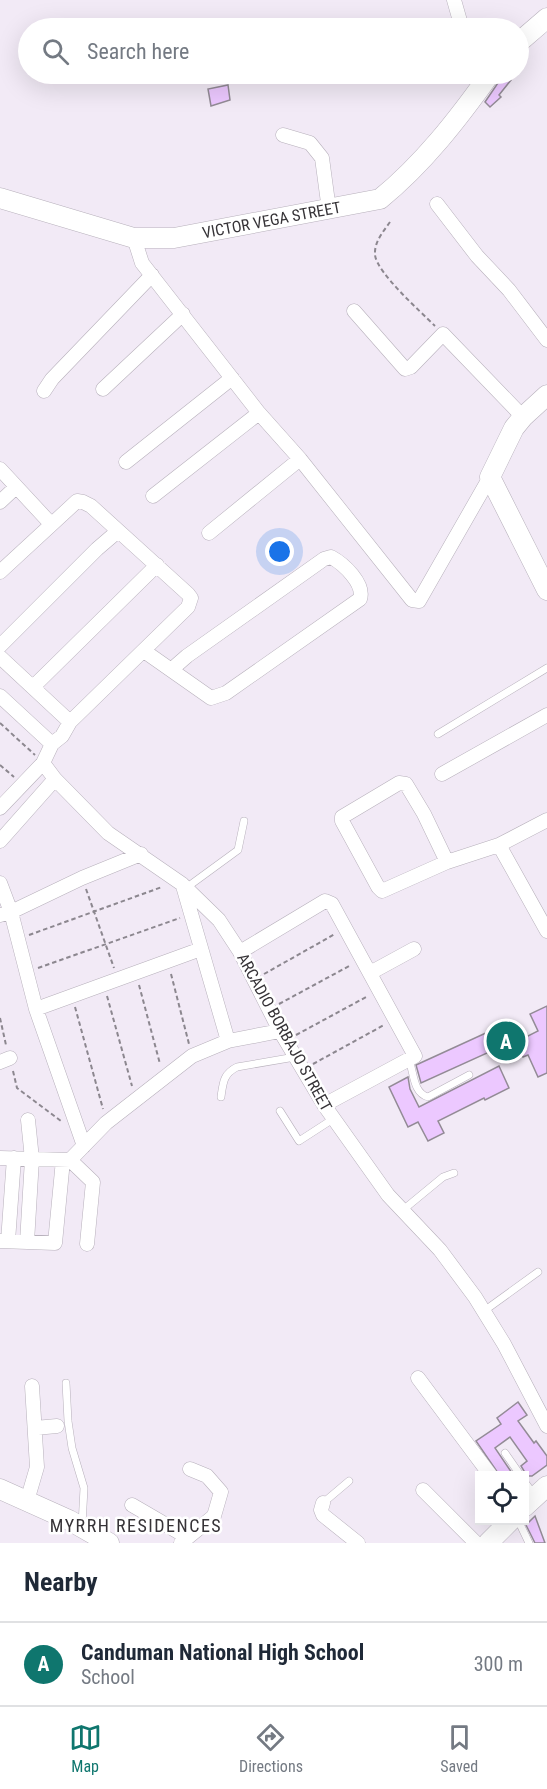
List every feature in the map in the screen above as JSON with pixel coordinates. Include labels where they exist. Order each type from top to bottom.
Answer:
[{"type":"street","points":[[454,0],[459,18]]},
{"type":"street","points":[[529,34],[547,18]]},
{"type":"street","name":"VICTOR VEGA STREET","points":[[0,198],[134,238],[174,238],[330,210],[380,198],[406,178],[466,108],[483,84]]},
{"type":"street","points":[[284,135],[310,143],[322,158],[330,210]]},
{"type":"street","points":[[437,204],[477,256],[509,290],[547,340]]},
{"type":"street","points":[[134,238],[142,263],[259,413],[300,459],[412,600],[416,602],[490,477],[508,438],[523,417],[547,395]]},
{"type":"street","points":[[44,391],[52,379],[152,275]]},
{"type":"street","points":[[354,311],[405,369],[411,368],[443,334],[523,417]]},
{"type":"street","points":[[103,389],[183,314]]},
{"type":"street","points":[[126,462],[232,378]]},
{"type":"street","points":[[153,496],[259,413]]},
{"type":"street","points":[[209,533],[300,459]]},
{"type":"street","points":[[0,469],[51,524]]},
{"type":"street","points":[[490,477],[547,590]]},
{"type":"street","points":[[0,502],[16,487]]},
{"type":"street","points":[[0,572],[77,501],[83,502],[188,594],[190,604],[61,734],[43,763],[0,808]]},
{"type":"street","points":[[0,646],[96,549],[118,531]]},
{"type":"street","points":[[144,651],[171,670],[212,698],[226,693],[360,599],[362,593],[359,584],[339,561],[331,557],[324,559],[187,656],[171,670]]},
{"type":"street","points":[[33,687],[157,565]]},
{"type":"street","points":[[0,657],[33,687],[61,734]]},
{"type":"street","points":[[0,696],[61,734]]},
{"type":"street","points":[[442,774],[547,715]]},
{"type":"street","name":"ARCADIO BORBAJO STREET","points":[[43,763],[55,779],[108,833],[182,884],[219,920],[240,952],[283,1036],[333,1119],[388,1195],[440,1250],[484,1311],[547,1426]]},
{"type":"street","points":[[0,841],[55,779]]},
{"type":"street","points":[[447,862],[424,814],[406,784],[399,783],[342,817],[342,821],[382,891],[447,862],[499,845],[547,820]]},
{"type":"street","points":[[499,845],[547,931]]},
{"type":"street","points":[[6,914],[82,878],[141,854]]},
{"type":"street","points":[[0,883],[6,914],[18,939],[36,1009],[84,1146]]},
{"type":"street","points":[[182,884],[228,1041]]},
{"type":"street","points":[[240,952],[326,901],[332,904],[346,928],[415,1056],[324,1105]]},
{"type":"street","points":[[36,1009],[201,949]]},
{"type":"street","points":[[370,973],[414,949]]},
{"type":"street","points":[[14,1158],[4,1241],[55,1243],[67,1160],[106,1123],[192,1056],[228,1041],[283,1036]]},
{"type":"street","points":[[27,1242],[32,1159],[28,1120]]},
{"type":"street","points":[[0,1158],[67,1160],[93,1182],[87,1244]]},
{"type":"street","points":[[418,1378],[487,1471]]},
{"type":"street","points":[[27,1501],[37,1467],[33,1386]]},
{"type":"street","points":[[35,1428],[57,1426]]},
{"type":"street","points":[[132,1505],[184,1540],[214,1516],[221,1492],[207,1476],[190,1469]]},
{"type":"street","points":[[0,1489],[109,1543]]},
{"type":"street","points":[[423,1490],[476,1543]]},
{"type":"street","points":[[323,1503],[321,1510],[323,1515],[358,1543]]},
{"type":"lane","points":[[438,734],[547,668]]},
{"type":"lane","points":[[182,884],[238,850],[244,821]]},
{"type":"lane","points":[[221,1097],[224,1077],[229,1071],[237,1067],[295,1057]]},
{"type":"lane","points":[[409,1060],[416,1088],[422,1096],[428,1097],[470,1076]]},
{"type":"lane","points":[[280,1111],[299,1141],[333,1119]]},
{"type":"lane","points":[[403,1210],[443,1177],[454,1173]]},
{"type":"lane","points":[[484,1311],[538,1272]]},
{"type":"lane","points":[[66,1383],[72,1448],[84,1488],[82,1528]]},
{"type":"lane","points":[[505,1454],[517,1471]]},
{"type":"lane","points":[[323,1503],[349,1481]]},
{"type":"lane","points":[[520,1525],[529,1543]]},
{"type":"path","points":[[390,222],[376,242],[375,256],[380,269],[443,334]]},
{"type":"path","points":[[0,723],[43,763]]},
{"type":"path","points":[[0,765],[22,784]]},
{"type":"path","points":[[82,878],[118,979]]},
{"type":"path","points":[[18,939],[94,911],[182,884]]},
{"type":"path","points":[[27,972],[106,946],[191,914]]},
{"type":"path","points":[[254,980],[346,928]]},
{"type":"path","points":[[269,1010],[362,959]]},
{"type":"path","points":[[167,962],[192,1056]]},
{"type":"path","points":[[135,973],[164,1078]]},
{"type":"path","points":[[103,985],[136,1100]]},
{"type":"path","points":[[283,1036],[379,990]]},
{"type":"path","points":[[72,996],[106,1123]]},
{"type":"path","points":[[303,1070],[395,1019]]},
{"type":"path","points":[[17,1088],[64,1123],[78,1130]]},
{"type":"building","points":[[497,84],[508,84],[499,95],[501,97],[490,107],[485,102]]},
{"type":"building","points":[[228,85],[230,100],[211,106],[208,89]]},
{"type":"building","points":[[547,1006],[547,1073],[538,1077],[528,1055],[523,1057],[516,1042],[538,1031],[530,1014]]},
{"type":"building","points":[[488,1032],[496,1049],[421,1083],[416,1065]]},
{"type":"building","points":[[499,1066],[509,1088],[438,1121],[444,1133],[428,1141],[418,1122],[408,1127],[389,1087],[408,1077],[410,1089],[419,1107]]},
{"type":"building","points":[[518,1402],[527,1415],[518,1421],[547,1456],[547,1465],[529,1476],[529,1471],[524,1471],[521,1466],[527,1461],[510,1437],[495,1448],[511,1471],[497,1471],[476,1441],[501,1424],[497,1418]]},
{"type":"building","points":[[535,1516],[545,1543],[535,1543],[526,1525],[529,1525]]},
{"type":"place","name":"Canduman National High School","points":[[506,1041]]},
{"type":"district","name":"MYRRH RESIDENCES","points":[[136,1526]]}]
